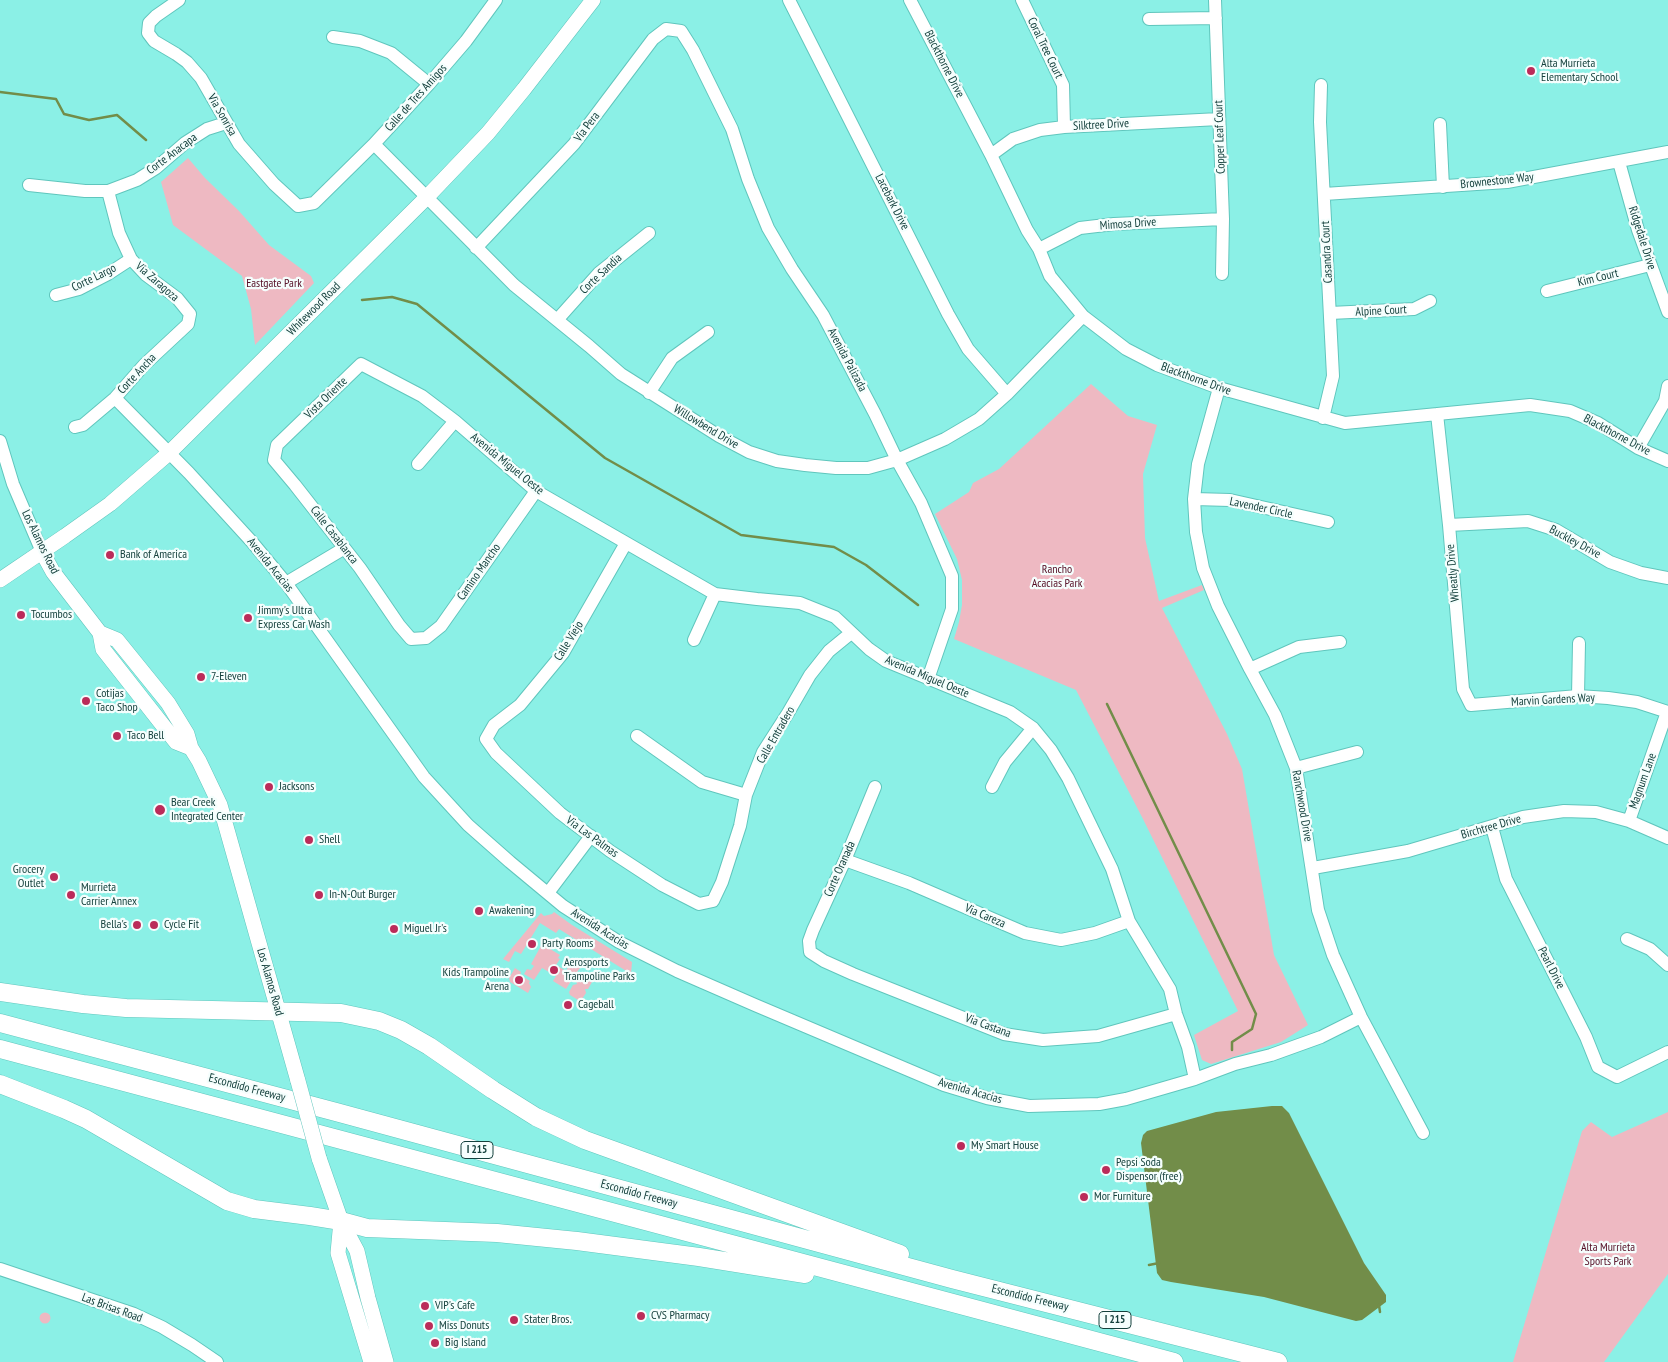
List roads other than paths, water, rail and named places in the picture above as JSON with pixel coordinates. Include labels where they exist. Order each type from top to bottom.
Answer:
[{"type":"highway","points":[[0,992],[126,1008],[341,1012],[379,1021],[402,1030],[429,1046],[536,1117],[584,1140],[912,1258],[952,1279]]},
{"type":"highway","name":"Escondido Freeway","points":[[0,1023],[345,1114],[952,1279],[1278,1362]]},
{"type":"highway","name":"Escondido Freeway","points":[[0,1049],[1174,1362]]},
{"type":"highway","points":[[0,1084],[86,1119],[226,1201],[254,1209],[341,1221],[367,1228],[497,1233],[577,1241],[699,1257],[916,1294]]},
{"type":"main road","name":"Whitewood Road","points":[[0,580],[110,504],[169,453],[426,198],[506,111],[593,0]]},
{"type":"main road","name":"Los Alamos Road","points":[[42,552],[53,572],[100,633],[103,649],[176,742],[191,748],[220,804],[319,1158],[341,1221],[357,1251],[386,1362]]},
{"type":"main road","name":"Los Alamos Road","points":[[341,1221],[338,1252],[371,1362]]},
{"type":"main road","points":[[371,1362],[377,1359],[378,1362]]},
{"type":"street","name":"Calle de Tres Amigos","points":[[327,189],[374,144],[429,84],[466,41],[496,0]]},
{"type":"street","name":"Lacebark Drive","points":[[789,0],[952,321],[968,349],[1007,394]]},
{"type":"street","name":"Blackthorne Drive","points":[[910,0],[991,155],[1027,230],[1039,249],[1050,276],[1083,316],[1126,349],[1157,365],[1219,388],[1345,423],[1530,405],[1570,411],[1598,423],[1638,448],[1668,461]]},
{"type":"street","name":"Coral Tree Court","points":[[1022,0],[1063,86],[1064,127]]},
{"type":"street","name":"Copper Leaf Court","points":[[1215,0],[1223,219],[1222,274]]},
{"type":"street","name":"Via Sonrisa","points":[[177,2],[149,23],[148,32],[154,41],[187,62],[201,78],[239,144],[274,184],[298,206],[314,203],[327,189]]},
{"type":"street","points":[[1149,20],[1216,18]]},
{"type":"street","name":"Via Pera","points":[[476,248],[574,144],[653,39],[666,29],[680,31],[693,50]]},
{"type":"street","points":[[333,37],[360,41],[391,53],[429,84]]},
{"type":"street","name":"Avenida Palizada","points":[[693,50],[732,129],[748,179],[768,228],[792,269],[823,315],[897,460],[922,503],[952,576],[952,609],[928,679]]},
{"type":"street","name":"Casandra Court","points":[[1321,85],[1320,122],[1333,376],[1323,418]]},
{"type":"street","name":"Silktree Drive","points":[[991,155],[1013,139],[1040,130],[1064,127],[1219,119]]},
{"type":"street","name":"Corte Anacapa","points":[[29,185],[85,191],[108,191],[143,176],[156,168],[185,143],[207,128],[226,123]]},
{"type":"street","points":[[1440,124],[1443,187]]},
{"type":"street","name":"Willowbend Drive","points":[[374,144],[514,285],[590,346],[621,374],[649,393],[749,452],[778,461],[812,466],[868,468],[897,460],[945,439],[979,419],[1007,394],[1083,316]]},
{"type":"street","name":"Brownestone Way","points":[[1324,194],[1507,182],[1668,152]]},
{"type":"street","name":"Ridgedale Drive","points":[[1619,162],[1638,230],[1668,312]]},
{"type":"street","name":"Via Zaragoza","points":[[108,191],[119,234],[131,259],[146,275],[177,298],[190,314]]},
{"type":"street","name":"Mimosa Drive","points":[[1039,249],[1080,228],[1114,224],[1223,219]]},
{"type":"street","name":"Corte Sandia","points":[[557,320],[599,273],[649,233]]},
{"type":"street","name":"Corte Largo","points":[[56,295],[78,289],[108,274],[131,259]]},
{"type":"street","name":"Kim Court","points":[[1547,291],[1650,265]]},
{"type":"street","name":"Alpine Court","points":[[1330,313],[1414,309],[1430,301]]},
{"type":"street","name":"Corte Ancha","points":[[75,427],[83,425],[115,398],[144,364],[188,324],[190,314]]},
{"type":"street","points":[[649,393],[672,358],[708,332]]},
{"type":"street","name":"Avenida Miguel Oeste","points":[[361,364],[422,396],[455,421],[536,491],[715,594],[757,600],[800,603],[835,617],[851,633],[886,661],[1010,712],[1033,728],[1051,750],[1068,778],[1112,869],[1129,921],[1170,989],[1176,1014],[1188,1047],[1195,1079]]},
{"type":"street","name":"Vista Oriente","points":[[292,432],[361,364]]},
{"type":"street","points":[[1638,448],[1665,401],[1668,386]]},
{"type":"street","name":"Ranchwood Drive","points":[[1219,388],[1198,464],[1194,499],[1196,532],[1203,568],[1218,606],[1275,715],[1296,768],[1318,910],[1333,955],[1361,1017],[1423,1133]]},
{"type":"street","name":"Avenida Acacias","points":[[115,398],[252,542],[286,583],[424,777],[468,825],[563,906],[619,942],[668,966],[898,1067],[953,1088],[987,1098],[1029,1106],[1099,1104],[1126,1099],[1195,1079],[1321,1037],[1361,1017]]},
{"type":"street","name":"Wheatly Drive","points":[[1437,414],[1463,689],[1471,705],[1496,704]]},
{"type":"street","points":[[418,464],[455,421]]},
{"type":"street","name":"Calle Casablanca","points":[[292,432],[277,445],[274,460],[360,568],[399,625],[411,639]]},
{"type":"street","name":"Los Alamos Road","points":[[0,441],[13,484],[42,552]]},
{"type":"street","name":"Camino Mancho","points":[[411,639],[426,638],[441,626],[536,491]]},
{"type":"street","name":"Lavender Circle","points":[[1194,499],[1230,500],[1328,522]]},
{"type":"street","name":"Buckley Drive","points":[[1449,525],[1528,521],[1556,530],[1610,562],[1641,573],[1668,578]]},
{"type":"street","name":"Calle Viejo","points":[[494,725],[520,705],[563,653],[626,543]]},
{"type":"street","points":[[286,583],[344,549]]},
{"type":"street","points":[[694,640],[715,594]]},
{"type":"street","name":"Calle Entradero","points":[[722,882],[740,826],[746,795],[763,752],[810,675],[829,651],[851,633]]},
{"type":"street","points":[[1250,669],[1299,647],[1340,642]]},
{"type":"street","points":[[1578,696],[1579,643]]},
{"type":"street","name":"Marvin Gardens Way","points":[[1496,704],[1578,696],[1638,702],[1667,712]]},
{"type":"street","name":"Magnum Lane","points":[[1629,821],[1667,712]]},
{"type":"street","name":"Via Las Palmas","points":[[494,725],[486,739],[496,753],[560,814],[662,885],[699,904],[713,901],[722,882]]},
{"type":"street","points":[[992,787],[1005,762],[1033,728]]},
{"type":"street","points":[[637,736],[702,782],[746,795]]},
{"type":"street","points":[[1296,768],[1357,752]]},
{"type":"street","name":"Corte Oranada","points":[[810,952],[809,941],[813,930],[845,860],[875,787]]},
{"type":"street","name":"Birchtree Drive","points":[[1313,868],[1408,850],[1523,817],[1564,811],[1596,812],[1629,821],[1668,838]]},
{"type":"street","name":"Pearl Drive","points":[[1492,827],[1506,879],[1586,1037],[1598,1066],[1617,1077],[1668,1052]]},
{"type":"street","points":[[548,893],[591,836]]},
{"type":"street","name":"Via Careza","points":[[845,860],[1025,932],[1061,940],[1096,933],[1129,921]]},
{"type":"street","points":[[1627,939],[1650,949],[1668,965]]},
{"type":"street","name":"Via Castana","points":[[810,952],[824,961],[853,974],[1004,1034],[1043,1040],[1098,1036],[1176,1014]]},
{"type":"street","name":"Las Brisas Road","points":[[0,1269],[134,1314],[192,1344],[217,1362]]},
{"type":"waterway","points":[[0,92],[56,99],[64,114],[89,120],[117,115],[146,140]]},
{"type":"waterway","points":[[362,300],[392,297],[417,304],[605,458],[741,535],[834,547],[866,565],[918,605]]},
{"type":"waterway","points":[[1107,704],[1256,1014],[1252,1029],[1232,1042],[1232,1050]]},
{"type":"waterway","points":[[1149,1265],[1159,1263]]},
{"type":"waterway","points":[[1379,1305],[1380,1312]]},
{"type":"place","name":"Alta Murrieta Elementary School","points":[[1531,71]]},
{"type":"place","name":"Bank of America","points":[[110,555]]},
{"type":"place","name":"Tocumbos","points":[[21,615]]},
{"type":"place","name":"Jimmy's Ultra Express Car Wash","points":[[248,618]]},
{"type":"place","name":"7-Eleven","points":[[201,677]]},
{"type":"place","name":"Cotijas Taco Shop","points":[[86,701]]},
{"type":"place","name":"Taco Bell","points":[[117,736]]},
{"type":"place","name":"Jacksons","points":[[269,787]]},
{"type":"place","name":"Bear Creek Integrated Center","points":[[160,810]]},
{"type":"place","name":"Shell","points":[[309,840]]},
{"type":"place","name":"Grocery Outlet","points":[[54,877]]},
{"type":"place","name":"Murrieta Carrier Annex","points":[[71,895]]},
{"type":"place","name":"In-N-Out Burger","points":[[319,895]]},
{"type":"place","name":"Awakening","points":[[479,911]]},
{"type":"place","name":"Bella's","points":[[137,925]]},
{"type":"place","name":"Cycle Fit","points":[[154,925]]},
{"type":"place","name":"Miguel Jr's","points":[[394,929]]},
{"type":"place","name":"Party Rooms","points":[[532,944]]},
{"type":"place","name":"Aerosports Trampoline Parks","points":[[554,970]]},
{"type":"place","name":"Kids Trampoline Arena","points":[[519,980]]},
{"type":"place","name":"Cageball","points":[[568,1005]]},
{"type":"place","name":"My Smart House","points":[[961,1146]]},
{"type":"place","name":"Pepsi Soda Dispensor (free)","points":[[1106,1170]]},
{"type":"place","name":"Mor Furniture","points":[[1084,1197]]},
{"type":"place","name":"VIP's Cafe","points":[[425,1306]]},
{"type":"place","name":"CVS Pharmacy","points":[[641,1316]]},
{"type":"place","name":"Stater Bros.","points":[[514,1320]]},
{"type":"place","name":"Miss Donuts","points":[[429,1326]]},
{"type":"place","name":"Big Island","points":[[435,1343]]},
{"type":"park label","name":"Eastgate Park","points":[[274,284]]},
{"type":"park label","name":"Rancho Acacias Park","points":[[1057,577]]},
{"type":"park label","name":"Alta Murrieta Sports Park","points":[[1608,1255]]}]
